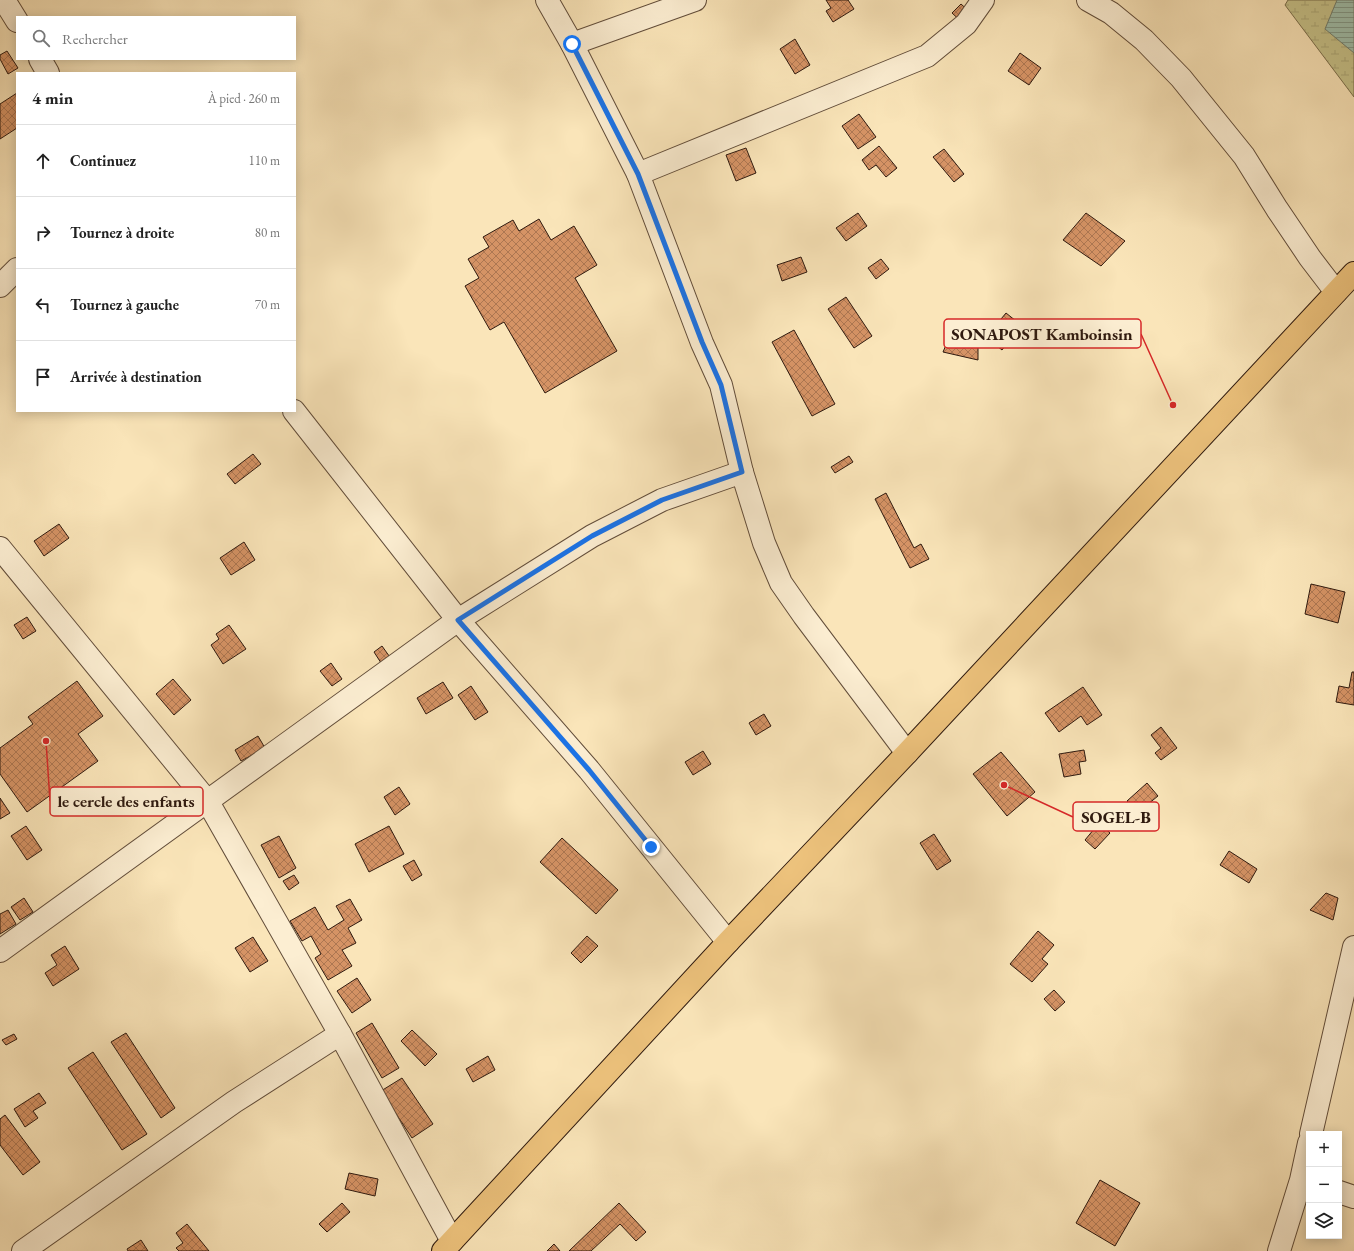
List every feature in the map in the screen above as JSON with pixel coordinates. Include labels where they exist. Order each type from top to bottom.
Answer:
[{"type":"main road","points":[[448,1246],[728,942],[907,753],[1354,273]]},
{"type":"street","points":[[4,0],[16,19]]},
{"type":"street","points":[[547,0],[572,44],[638,174],[702,342],[721,385],[742,472],[764,543],[781,583],[907,753]]},
{"type":"street","points":[[572,44],[695,0]]},
{"type":"street","points":[[638,174],[927,56],[966,24],[983,0]]},
{"type":"street","points":[[1088,0],[1111,13],[1144,40],[1181,78],[1244,156],[1310,258],[1336,292]]},
{"type":"street","points":[[41,60],[47,72]]},
{"type":"street","points":[[0,286],[16,270]]},
{"type":"street","points":[[295,412],[458,620],[589,770],[728,942]]},
{"type":"street","points":[[0,951],[458,620],[592,536],[662,500],[742,472]]},
{"type":"street","points":[[0,548],[208,802],[340,1034],[448,1246]]},
{"type":"street","points":[[1312,1131],[1347,1016],[1354,947]]},
{"type":"street","points":[[23,1251],[234,1102],[340,1034]]},
{"type":"street","points":[[1279,1251],[1305,1181],[1307,1167]]},
{"type":"street","points":[[1342,1193],[1354,1198]]},
{"type":"green space","points":[[1288,0],[1354,0],[1354,97],[1285,5]]},
{"type":"shaded area","points":[[1337,0],[1354,0],[1354,53],[1325,29]]},
{"type":"building","points":[[826,0],[848,0],[854,9],[833,22],[826,11],[831,8]]},
{"type":"building","points":[[961,4],[972,14],[964,24],[952,13]]},
{"type":"building","points":[[795,39],[810,65],[795,74],[780,49]]},
{"type":"building","points":[[7,51],[18,68],[8,74],[0,59],[0,55]]},
{"type":"building","points":[[1020,53],[1041,68],[1029,85],[1008,71]]},
{"type":"building","points":[[16,94],[16,129],[0,139],[0,104]]},
{"type":"building","points":[[859,114],[876,137],[858,149],[842,126]]},
{"type":"building","points":[[879,146],[897,168],[886,177],[876,165],[869,170],[862,160]]},
{"type":"building","points":[[746,148],[756,173],[736,181],[726,155]]},
{"type":"building","points":[[944,149],[964,174],[954,182],[933,157]]},
{"type":"building","points":[[858,213],[867,226],[846,241],[836,228]]},
{"type":"building","points":[[1086,213],[1125,241],[1101,266],[1063,240]]},
{"type":"building","points":[[539,219],[551,240],[574,226],[597,265],[575,278],[617,351],[545,393],[504,322],[490,330],[465,286],[479,278],[468,259],[489,247],[483,237],[513,220],[519,231]]},
{"type":"building","points":[[801,257],[807,272],[782,281],[777,265]]},
{"type":"building","points":[[881,259],[889,269],[876,279],[868,268]]},
{"type":"building","points":[[846,297],[872,336],[854,348],[828,309]]},
{"type":"building","points":[[1006,313],[1021,325],[1002,350],[986,337]]},
{"type":"building","points":[[794,330],[835,404],[812,416],[772,342]]},
{"type":"building","points":[[949,338],[978,343],[978,360],[943,352]]},
{"type":"building","points":[[253,454],[261,464],[235,484],[227,474]]},
{"type":"building","points":[[849,456],[853,462],[835,473],[831,467]]},
{"type":"building","points":[[886,493],[914,548],[921,544],[929,559],[910,568],[875,499]]},
{"type":"building","points":[[59,524],[69,538],[44,556],[34,541]]},
{"type":"building","points":[[244,542],[255,560],[231,575],[220,558]]},
{"type":"building","points":[[1311,584],[1345,592],[1338,623],[1305,614]]},
{"type":"building","points":[[27,617],[36,631],[23,639],[14,625]]},
{"type":"building","points":[[229,625],[246,649],[223,664],[211,645],[219,639],[216,634]]},
{"type":"building","points":[[382,646],[392,660],[383,666],[374,652]]},
{"type":"building","points":[[331,663],[342,679],[332,686],[320,671]]},
{"type":"building","points":[[1352,672],[1354,672],[1354,705],[1336,702],[1339,686],[1349,688]]},
{"type":"building","points":[[173,679],[191,700],[174,715],[156,694]]},
{"type":"building","points":[[77,681],[103,716],[78,734],[98,761],[27,812],[0,774],[0,748],[33,724],[28,717]]},
{"type":"building","points":[[443,682],[453,698],[426,714],[417,698]]},
{"type":"building","points":[[471,686],[488,712],[475,720],[458,695]]},
{"type":"building","points":[[1083,687],[1102,715],[1087,725],[1081,716],[1059,732],[1045,713]]},
{"type":"building","points":[[764,714],[771,726],[756,735],[749,723]]},
{"type":"building","points":[[1161,727],[1177,748],[1161,760],[1155,753],[1161,748],[1151,735]]},
{"type":"building","points":[[258,736],[265,748],[241,761],[235,750]]},
{"type":"building","points":[[1084,750],[1086,761],[1079,762],[1081,774],[1064,777],[1059,754]]},
{"type":"building","points":[[703,751],[711,764],[693,775],[685,762]]},
{"type":"building","points":[[1001,752],[1035,792],[1007,816],[973,774]]},
{"type":"building","points":[[1147,783],[1158,796],[1137,813],[1127,801]]},
{"type":"building","points":[[399,787],[410,804],[395,815],[384,797]]},
{"type":"building","points":[[0,798],[10,813],[0,819]]},
{"type":"building","points":[[1099,823],[1110,833],[1095,849],[1085,840]]},
{"type":"building","points":[[26,826],[42,850],[27,860],[11,836]]},
{"type":"building","points":[[389,826],[404,854],[369,872],[355,844]]},
{"type":"building","points":[[934,834],[951,861],[937,870],[920,843]]},
{"type":"building","points":[[279,836],[296,868],[279,878],[261,845]]},
{"type":"building","points":[[562,838],[618,890],[596,914],[540,862]]},
{"type":"building","points":[[1229,851],[1257,869],[1249,883],[1220,865]]},
{"type":"building","points":[[414,860],[422,875],[412,881],[403,866]]},
{"type":"building","points":[[294,875],[299,883],[289,890],[283,881]]},
{"type":"building","points":[[1326,893],[1338,898],[1333,920],[1310,910]]},
{"type":"building","points":[[24,898],[33,912],[20,920],[11,907]]},
{"type":"building","points":[[350,899],[362,920],[348,928],[356,943],[342,950],[352,966],[328,980],[315,958],[321,954],[311,936],[302,941],[290,921],[315,907],[328,930],[344,920],[336,906]]},
{"type":"building","points":[[8,910],[16,924],[0,934],[0,914]]},
{"type":"building","points":[[1038,931],[1054,945],[1042,959],[1048,964],[1032,982],[1010,964]]},
{"type":"building","points":[[587,936],[598,946],[581,963],[571,953]]},
{"type":"building","points":[[253,937],[268,961],[250,972],[235,948]]},
{"type":"building","points":[[65,946],[79,969],[53,986],[45,973],[57,965],[51,955]]},
{"type":"building","points":[[357,978],[371,1000],[352,1013],[337,991]]},
{"type":"building","points":[[1054,990],[1065,1002],[1055,1011],[1044,999]]},
{"type":"building","points":[[372,1023],[399,1068],[382,1078],[356,1033]]},
{"type":"building","points":[[412,1030],[437,1054],[425,1066],[401,1041]]},
{"type":"building","points":[[126,1033],[175,1108],[161,1118],[111,1042]]},
{"type":"building","points":[[14,1034],[17,1039],[6,1045],[2,1040]]},
{"type":"building","points":[[93,1052],[147,1134],[122,1150],[68,1068]]},
{"type":"building","points":[[488,1056],[495,1070],[473,1082],[466,1069]]},
{"type":"building","points":[[402,1078],[433,1124],[412,1138],[381,1091]]},
{"type":"building","points":[[39,1093],[46,1103],[33,1111],[38,1118],[25,1127],[14,1109]]},
{"type":"building","points":[[5,1115],[40,1162],[23,1175],[0,1145],[0,1119]]},
{"type":"building","points":[[349,1173],[378,1179],[375,1196],[345,1189]]},
{"type":"building","points":[[1100,1180],[1140,1203],[1115,1246],[1076,1223]]},
{"type":"building","points":[[342,1203],[350,1212],[327,1232],[319,1224]]},
{"type":"building","points":[[619,1203],[646,1232],[636,1241],[620,1224],[591,1251],[569,1251]]},
{"type":"building","points":[[187,1224],[209,1251],[179,1251],[176,1248],[183,1243],[176,1233]]},
{"type":"building","points":[[141,1240],[148,1251],[128,1251],[127,1249]]},
{"type":"building","points":[[554,1244],[560,1251],[547,1251]]},
{"type":"place","name":"SONAPOST Kamboinsin","points":[[1173,405]]},
{"type":"place","name":"le cercle des enfants","points":[[46,741]]},
{"type":"place","name":"SOGEL-B","points":[[1004,785]]},
{"type":"route","points":[[572,44],[638,174],[702,342],[721,385],[742,472],[662,500],[592,536],[458,620],[589,770],[651,847]]}]
